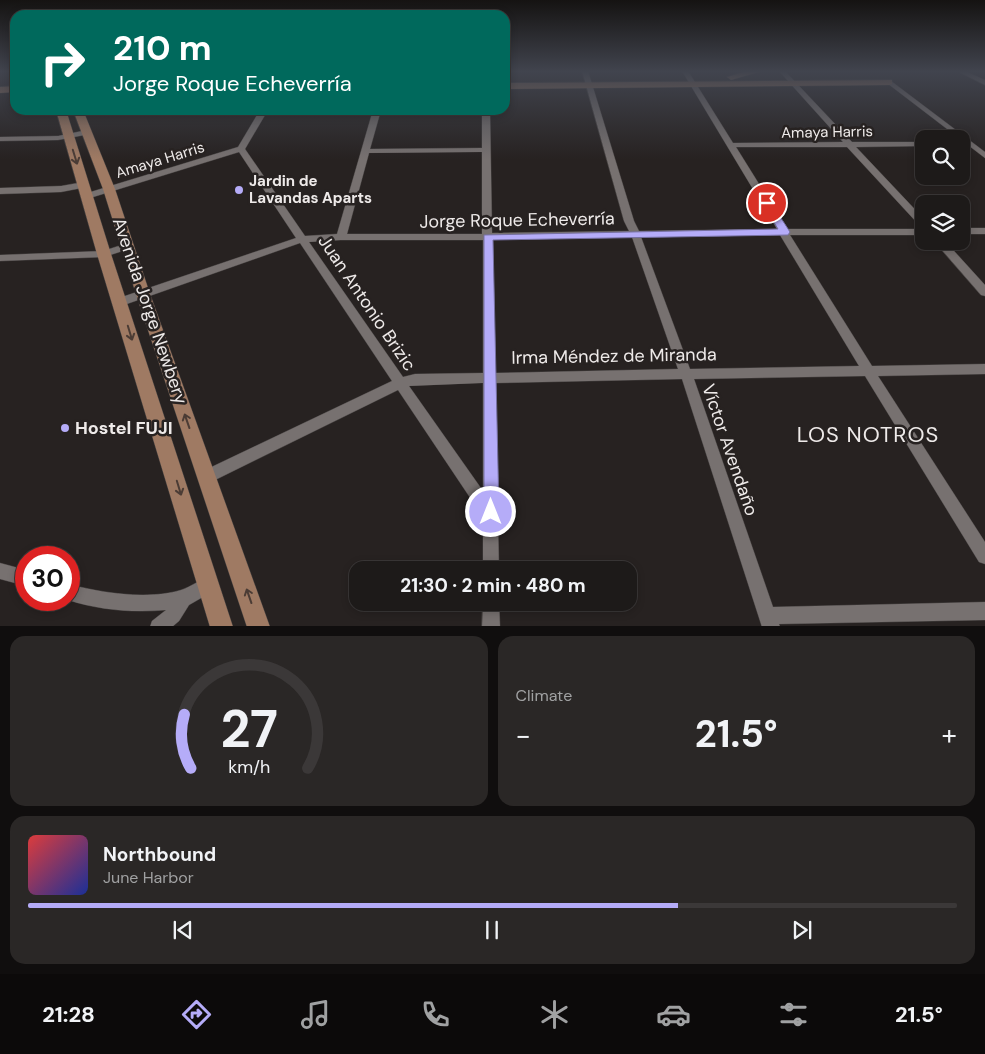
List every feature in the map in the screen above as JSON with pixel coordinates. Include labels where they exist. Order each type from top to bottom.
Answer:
[{"type":"street","name":"Víctor Avendaño","points":[[594,100],[636,236],[686,374],[769,622]]},
{"type":"street","points":[[704,100],[868,370],[985,556]]},
{"type":"street","points":[[810,100],[915,215]]},
{"type":"street","points":[[911,100],[948,130]]},
{"type":"street","name":"Avenida Jorge Newbery","points":[[62,115],[104,254],[222,626]]},
{"type":"street","name":"Avenida Jorge Newbery","points":[[80,115],[109,189],[143,294],[259,626]]},
{"type":"street","points":[[241,149],[261,115]]},
{"type":"street","points":[[341,237],[375,115]]},
{"type":"street","points":[[486,115],[491,561]]},
{"type":"street","points":[[0,139],[69,137],[87,132]]},
{"type":"street","points":[[970,144],[985,143]]},
{"type":"street","name":"Amaya Harris","points":[[731,145],[915,144]]},
{"type":"street","points":[[970,147],[985,156]]},
{"type":"street","name":"Amaya Harris","points":[[0,191],[109,189],[241,149]]},
{"type":"street","name":"Juan Antonio Brizic","points":[[241,149],[399,383],[480,500],[491,512]]},
{"type":"street","points":[[364,151],[486,150]]},
{"type":"street","points":[[970,231],[985,231]]},
{"type":"street","name":"Jorge Roque Echeverría","points":[[120,302],[303,239],[341,237],[636,236],[785,232],[915,232]]},
{"type":"street","points":[[0,258],[104,254],[128,246]]},
{"type":"street","points":[[947,250],[985,292]]},
{"type":"street","name":"Irma Méndez de Miranda","points":[[206,476],[399,383],[415,379],[490,376],[985,368]]},
{"type":"street","points":[[0,571],[15,575]]},
{"type":"street","points":[[80,594],[98,598],[136,601],[183,598],[209,584]]},
{"type":"street","points":[[158,626],[173,615],[183,598]]},
{"type":"street","points":[[491,611],[491,626]]},
{"type":"street","points":[[769,622],[985,611]]},
{"type":"place","name":"Jardin de Lavandas Aparts","points":[[239,190]]},
{"type":"place","name":"Hostel FUJI","points":[[65,428]]},
{"type":"district","name":"LOS NOTROS","points":[[868,434]]},
{"type":"route","points":[[491,512],[488,237],[785,232],[767,203]]}]
